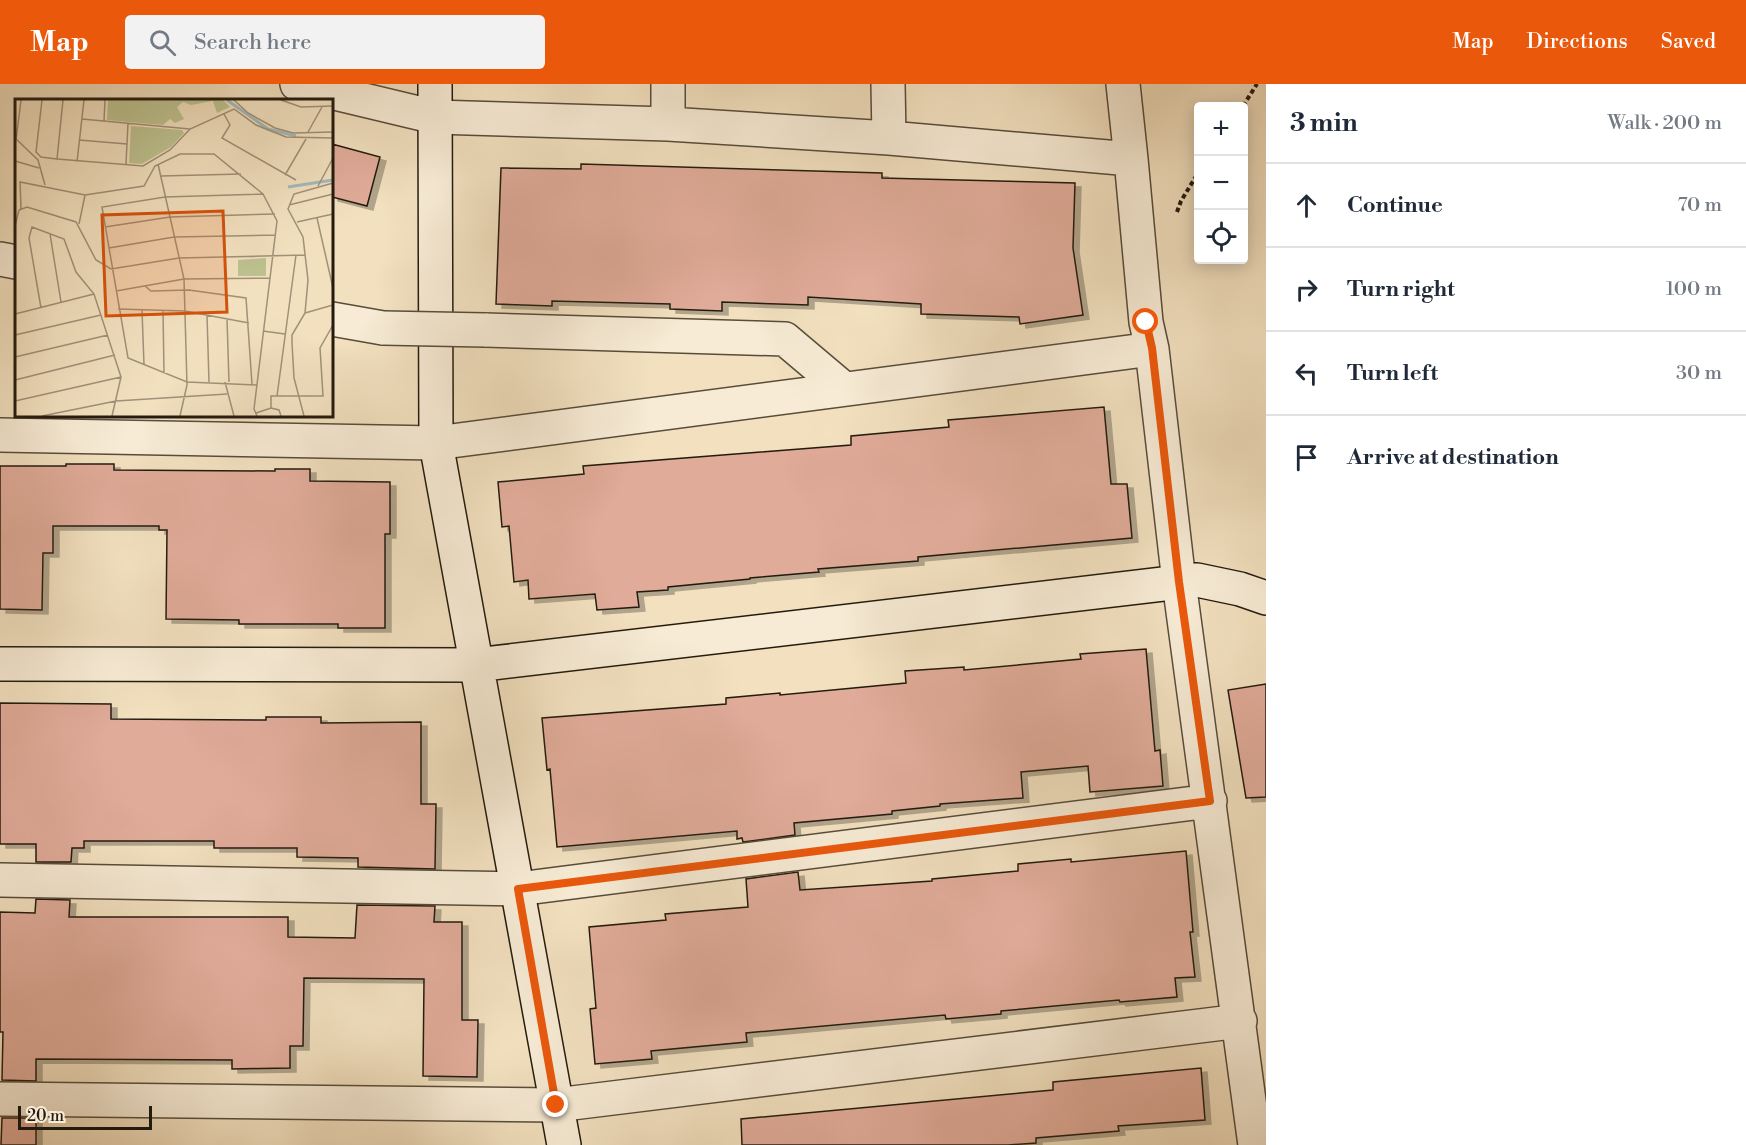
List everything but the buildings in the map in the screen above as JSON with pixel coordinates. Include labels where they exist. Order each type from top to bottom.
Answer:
[{"type":"street","points":[[297,84],[435,117],[668,124],[889,138],[1131,159]]},
{"type":"street","points":[[435,84],[436,443],[564,1145]]},
{"type":"street","points":[[668,84],[668,124]]},
{"type":"street","points":[[888,84],[889,138]]},
{"type":"street","points":[[1123,84],[1146,322],[1152,348],[1179,582],[1255,1145]]},
{"type":"street","points":[[0,259],[15,262]]},
{"type":"street","points":[[333,319],[383,328],[784,339],[843,388]]},
{"type":"street","points":[[0,435],[436,443],[1152,348]]},
{"type":"street","points":[[0,664],[476,665],[1197,580],[1220,584],[1266,598]]},
{"type":"street","points":[[0,880],[518,889],[1210,801]]},
{"type":"street","points":[[0,1099],[556,1105],[1240,1021]]},
{"type":"path","points":[[1245,102],[1257,84]]},
{"type":"route","points":[[556,1105],[518,889],[1210,801],[1179,582],[1152,348],[1146,322]]}]
